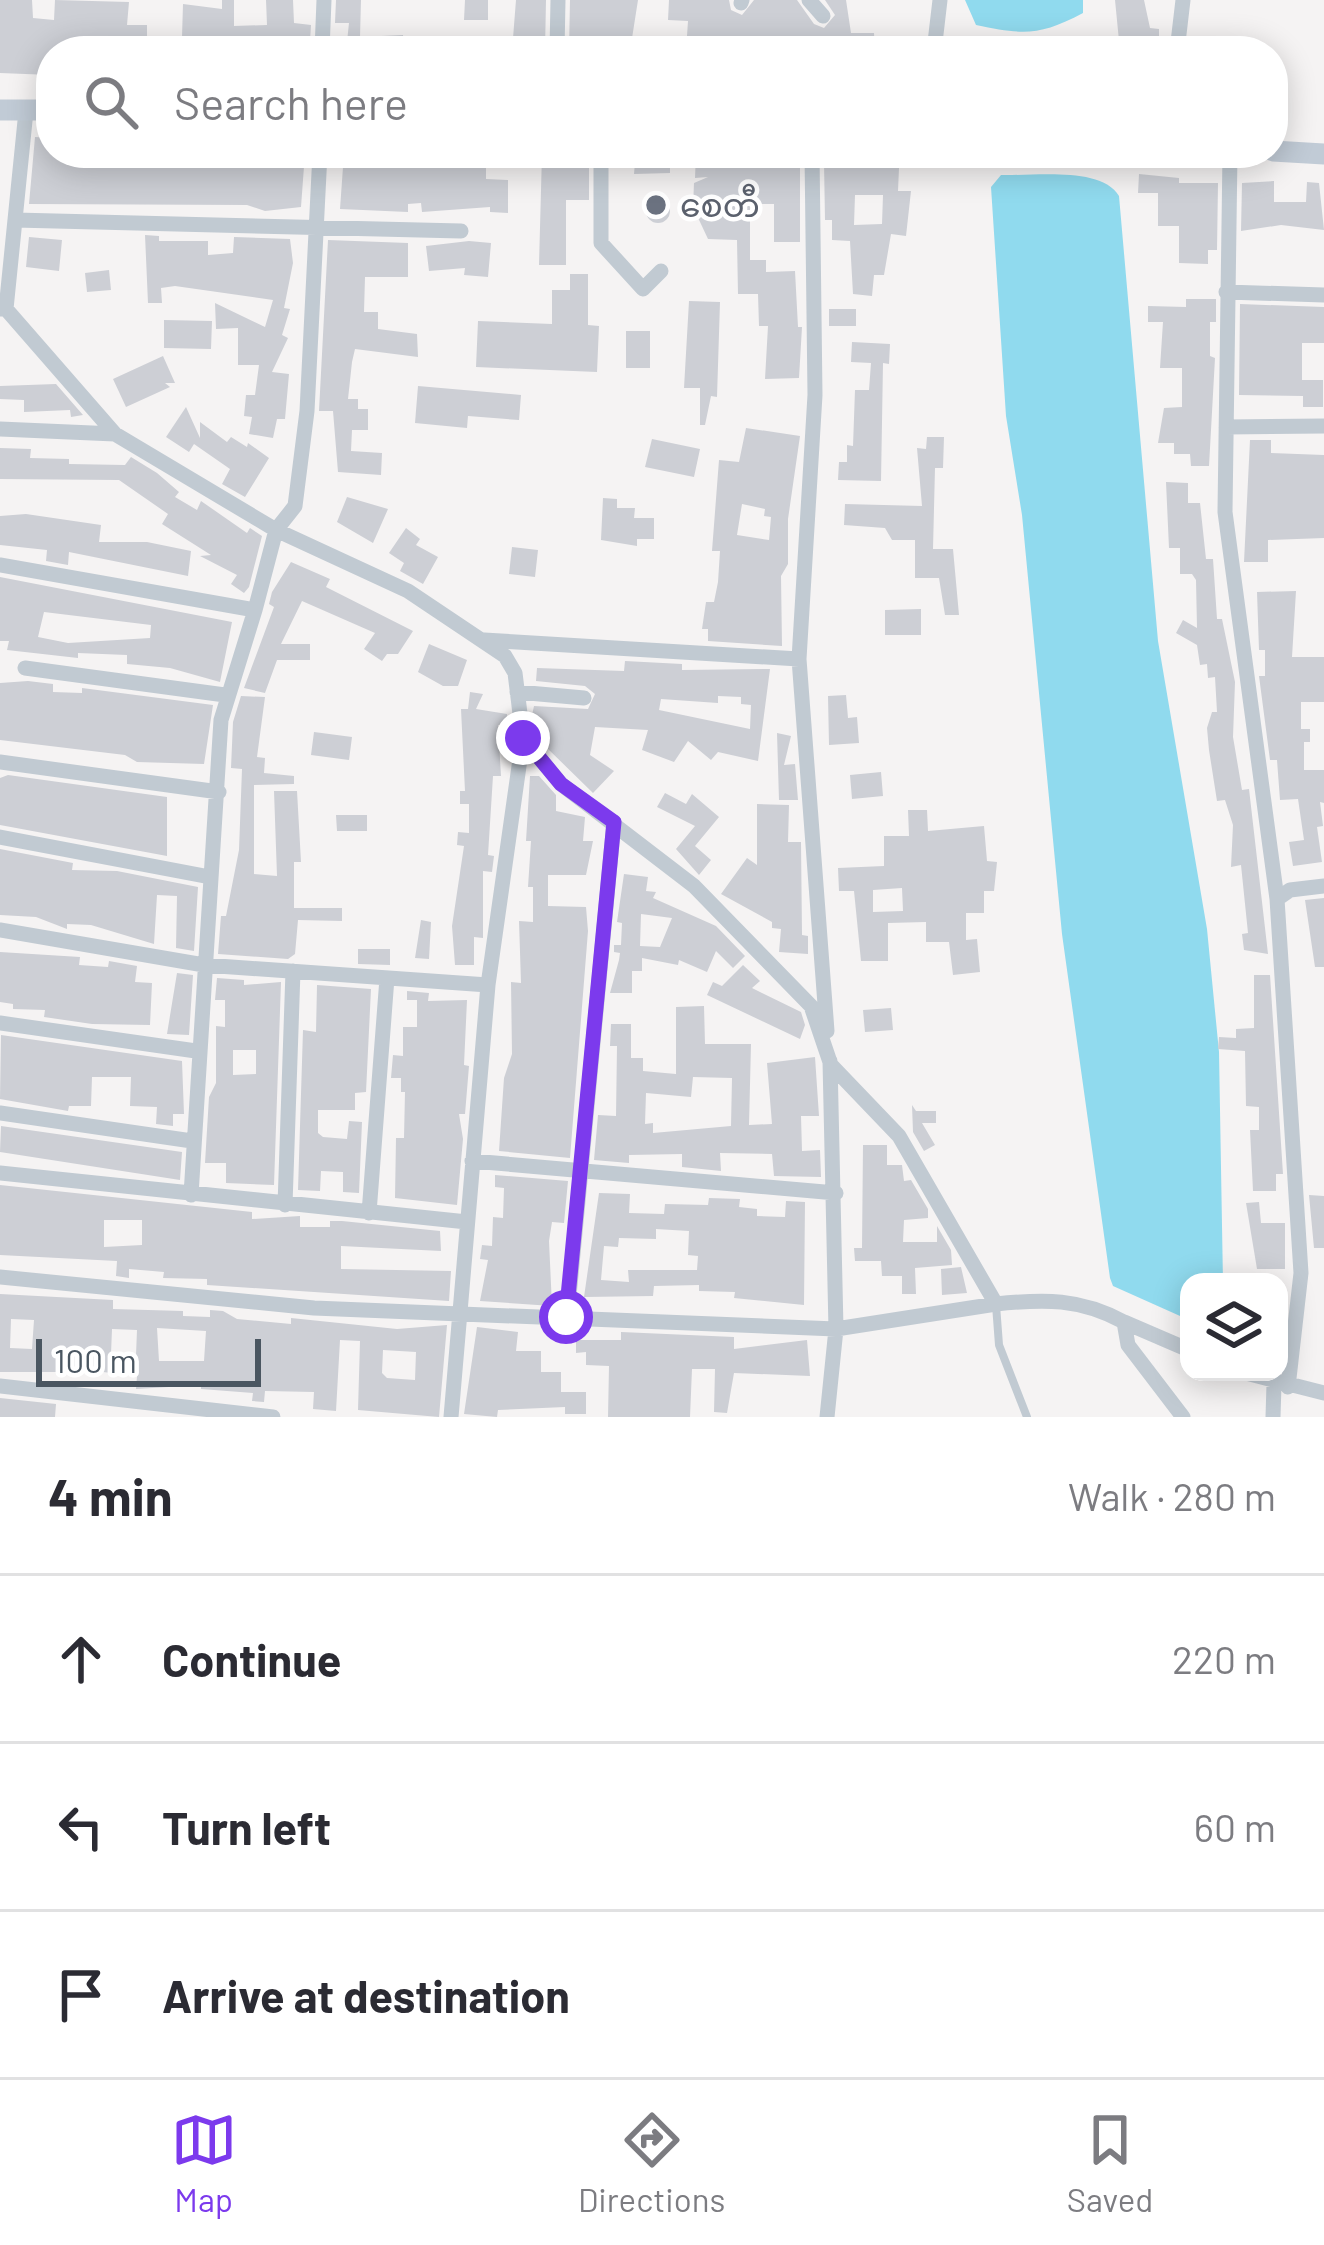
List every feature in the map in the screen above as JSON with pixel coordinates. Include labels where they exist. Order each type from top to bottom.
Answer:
[{"type":"main road","points":[[0,110],[36,111]]},
{"type":"main road","points":[[1288,152],[1324,154]]},
{"type":"street","points":[[323,36],[324,0]]},
{"type":"street","points":[[557,36],[558,0]]},
{"type":"street","points":[[808,0],[823,16]]},
{"type":"street","points":[[936,36],[940,0]]},
{"type":"street","points":[[1179,36],[1183,0]]},
{"type":"street","points":[[26,111],[3,309],[115,434],[276,530],[408,591],[512,664],[523,738],[488,985],[452,1417]]},
{"type":"street","points":[[191,1195],[196,1051],[225,695],[276,530],[295,506],[320,168]]},
{"type":"street","points":[[602,168],[601,243],[644,289],[661,271]]},
{"type":"street","points":[[812,168],[815,394],[799,659],[814,826],[813,898],[831,1065],[836,1192],[836,1329],[827,1417]]},
{"type":"street","points":[[1230,168],[1225,512],[1277,899],[1301,1273],[1273,1417]]},
{"type":"street","points":[[16,220],[461,231]]},
{"type":"street","points":[[1226,292],[1324,295]]},
{"type":"street","points":[[1226,427],[1324,426]]},
{"type":"street","points":[[0,429],[115,434]]},
{"type":"street","points":[[0,565],[255,610]]},
{"type":"street","points":[[481,640],[799,659]]},
{"type":"street","points":[[25,668],[225,695]]},
{"type":"street","points":[[518,692],[584,698]]},
{"type":"street","points":[[523,738],[561,784],[694,886],[808,1002],[831,1065],[899,1136],[996,1304]]},
{"type":"street","points":[[0,762],[219,792]]},
{"type":"street","points":[[566,1317],[614,822]]},
{"type":"street","points":[[0,837],[210,877]]},
{"type":"street","points":[[1277,899],[1290,890],[1324,886]]},
{"type":"street","points":[[0,930],[204,965],[488,985]]},
{"type":"street","points":[[285,1205],[293,971]]},
{"type":"street","points":[[369,1213],[387,978]]},
{"type":"street","points":[[0,1023],[196,1051]]},
{"type":"street","points":[[0,1113],[192,1141]]},
{"type":"street","points":[[472,1161],[836,1192]]},
{"type":"street","points":[[0,1173],[467,1222]]},
{"type":"street","points":[[0,1277],[314,1308],[836,1329],[1053,1299],[1094,1306],[1180,1346]]},
{"type":"street","points":[[1124,1322],[1128,1345],[1183,1417]]},
{"type":"street","points":[[1269,1381],[1324,1393]]},
{"type":"street","points":[[0,1386],[274,1417]]},
{"type":"lane","points":[[996,1304],[999,1345],[1027,1417]]},
{"type":"water","points":[[965,0],[1083,0],[1083,13],[1043,30],[1006,31],[976,25]]},
{"type":"water","points":[[1001,175],[1083,176],[1098,180],[1119,196],[1158,641],[1207,929],[1219,1052],[1223,1273],[1180,1273],[1180,1316],[1113,1286],[1110,1278],[1062,934],[1022,515],[1006,416],[991,187]]},
{"type":"building","points":[[0,0],[32,0],[33,18],[54,20],[55,0],[129,2],[127,25],[147,25],[147,36],[36,36],[36,74],[0,73]]},
{"type":"building","points":[[222,0],[234,0],[234,26],[267,25],[266,0],[293,0],[294,23],[311,25],[310,36],[182,36],[183,4],[222,9]]},
{"type":"building","points":[[336,0],[361,0],[360,36],[348,36],[349,23],[335,23]]},
{"type":"building","points":[[465,0],[488,0],[488,20],[464,20]]},
{"type":"building","points":[[516,0],[546,0],[545,36],[513,36]]},
{"type":"building","points":[[570,0],[638,0],[632,36],[569,36]]},
{"type":"building","points":[[669,0],[729,0],[731,10],[742,15],[754,0],[797,0],[814,24],[824,28],[835,15],[825,0],[846,0],[851,33],[874,36],[687,36],[688,21],[668,20]]},
{"type":"building","points":[[1115,0],[1144,0],[1150,28],[1159,29],[1159,36],[1119,36]]},
{"type":"building","points":[[35,137],[36,168],[304,168],[301,207],[265,211],[247,205],[29,204]]},
{"type":"building","points":[[343,168],[486,168],[486,179],[508,180],[508,213],[490,212],[490,207],[422,212],[421,203],[408,204],[408,212],[340,209]]},
{"type":"building","points":[[542,168],[589,168],[589,200],[566,200],[566,265],[539,265]]},
{"type":"building","points":[[634,168],[670,168],[670,173],[634,174]]},
{"type":"building","points":[[695,168],[800,168],[800,242],[774,242],[774,204],[750,204],[750,260],[766,260],[766,272],[795,271],[798,327],[802,327],[799,378],[765,379],[768,326],[759,326],[758,294],[738,294],[737,240],[708,239],[693,207],[694,183],[708,177],[695,178]]},
{"type":"building","points":[[824,168],[899,168],[898,191],[911,191],[906,236],[891,234],[884,275],[874,275],[872,296],[853,294],[850,241],[832,240],[832,220],[825,220]],"holes":[[[855,195],[883,195],[882,224],[854,225]]]},
{"type":"building","points":[[1139,174],[1179,178],[1179,183],[1218,183],[1217,250],[1208,250],[1208,264],[1179,263],[1179,226],[1158,226],[1158,193],[1138,193]]},
{"type":"building","points":[[1274,181],[1274,202],[1306,202],[1307,182],[1319,183],[1324,230],[1281,225],[1241,231],[1242,183]]},
{"type":"building","points":[[658,199],[670,211],[658,223],[646,211]]},
{"type":"building","points":[[145,235],[159,236],[159,241],[208,241],[208,255],[233,253],[234,237],[290,239],[293,263],[284,308],[290,309],[282,335],[288,338],[272,372],[289,374],[285,419],[277,419],[273,438],[249,434],[252,417],[244,416],[246,395],[255,395],[259,365],[238,365],[238,328],[216,329],[215,303],[265,327],[273,300],[175,286],[161,288],[162,303],[148,303]]},
{"type":"building","points":[[29,237],[62,240],[59,271],[26,267]]},
{"type":"building","points":[[328,240],[408,243],[408,277],[365,277],[364,312],[378,312],[378,329],[417,334],[418,357],[355,349],[352,362],[348,399],[358,399],[358,409],[368,409],[368,430],[352,430],[351,451],[382,453],[381,475],[338,472],[333,411],[319,411]]},
{"type":"building","points":[[491,243],[488,277],[464,275],[465,268],[429,271],[426,246]]},
{"type":"building","points":[[109,270],[111,290],[87,292],[85,273]]},
{"type":"building","points":[[570,274],[588,274],[588,325],[599,326],[597,372],[476,367],[478,321],[552,324],[552,290],[570,290]]},
{"type":"building","points":[[1186,299],[1216,299],[1216,322],[1210,322],[1210,356],[1215,358],[1209,466],[1191,466],[1190,454],[1174,454],[1174,443],[1158,443],[1164,408],[1182,407],[1182,368],[1160,368],[1163,322],[1148,322],[1148,306],[1186,307]]},
{"type":"building","points":[[689,301],[720,302],[717,397],[711,396],[705,425],[700,425],[700,388],[684,388]]},
{"type":"building","points":[[1240,304],[1324,307],[1324,343],[1302,343],[1302,380],[1323,380],[1323,407],[1303,407],[1303,396],[1239,395]]},
{"type":"building","points":[[829,309],[856,309],[856,326],[829,326]]},
{"type":"building","points":[[164,320],[212,321],[211,349],[164,348]]},
{"type":"building","points":[[626,331],[650,331],[650,368],[626,368]]},
{"type":"building","points":[[852,342],[890,344],[889,364],[883,363],[881,481],[838,480],[839,462],[847,462],[847,445],[853,446],[855,390],[869,390],[871,363],[851,362]]},
{"type":"building","points":[[163,356],[175,383],[165,383],[170,387],[126,407],[113,379]]},
{"type":"building","points":[[56,384],[83,415],[71,417],[70,410],[24,412],[24,400],[0,399],[0,386]]},
{"type":"building","points":[[418,386],[521,395],[519,420],[468,416],[467,428],[415,423]]},
{"type":"building","points":[[186,407],[200,438],[200,422],[227,442],[231,437],[247,447],[248,443],[269,458],[245,497],[222,484],[230,469],[194,444],[189,452],[166,437]]},
{"type":"building","points":[[746,428],[800,436],[788,519],[788,564],[781,576],[782,646],[708,641],[708,629],[702,629],[706,602],[714,602],[718,582],[720,551],[712,551],[719,460],[739,462]],"holes":[[[742,504],[765,509],[764,516],[771,517],[769,540],[737,535]]]},
{"type":"building","points":[[927,437],[944,437],[943,468],[935,468],[933,549],[953,549],[959,615],[945,615],[939,578],[915,578],[915,540],[892,540],[885,528],[844,525],[845,504],[922,506],[917,448],[926,449]]},
{"type":"building","points":[[652,439],[700,449],[694,477],[645,467]]},
{"type":"building","points":[[1250,440],[1271,440],[1271,453],[1324,455],[1324,538],[1268,540],[1268,562],[1244,562]]},
{"type":"building","points":[[0,448],[31,449],[30,458],[69,459],[69,464],[125,465],[131,457],[179,492],[175,497],[197,510],[201,501],[247,533],[250,528],[262,536],[249,587],[244,593],[231,584],[237,575],[200,556],[211,555],[162,524],[168,514],[119,480],[0,479]]},
{"type":"building","points":[[1166,482],[1188,483],[1188,503],[1200,503],[1206,559],[1213,559],[1217,619],[1222,619],[1235,682],[1233,737],[1242,790],[1249,789],[1268,954],[1244,950],[1242,934],[1248,933],[1241,865],[1231,867],[1233,825],[1225,800],[1217,801],[1209,750],[1207,728],[1212,712],[1217,712],[1215,677],[1208,678],[1207,664],[1200,665],[1197,645],[1176,633],[1183,620],[1197,628],[1196,580],[1192,574],[1180,574],[1180,548],[1169,548]]},
{"type":"building","points":[[347,497],[388,509],[373,543],[337,522]]},
{"type":"building","points":[[603,498],[617,499],[617,508],[635,508],[634,518],[654,518],[654,539],[637,539],[637,546],[601,540]]},
{"type":"building","points":[[26,514],[101,525],[99,542],[147,542],[191,551],[188,576],[69,552],[68,565],[46,561],[47,550],[0,545],[0,516]]},
{"type":"building","points":[[406,528],[420,539],[416,545],[438,557],[423,584],[400,571],[404,563],[389,553]]},
{"type":"building","points":[[512,547],[538,550],[535,577],[509,574]]},
{"type":"building","points":[[291,562],[330,579],[326,587],[413,631],[398,654],[387,654],[382,661],[364,649],[375,633],[302,601],[281,644],[310,644],[310,660],[277,660],[265,693],[244,688],[274,607],[269,604],[272,592]]},
{"type":"building","points":[[0,577],[232,622],[220,682],[170,668],[127,664],[127,655],[78,653],[78,658],[7,650],[9,641],[0,641]],"holes":[[[44,612],[151,625],[150,638],[68,643],[38,637]]]},
{"type":"building","points":[[1296,591],[1292,657],[1324,657],[1324,702],[1301,702],[1301,729],[1310,729],[1310,742],[1304,742],[1304,770],[1324,770],[1324,803],[1320,802],[1323,826],[1317,827],[1322,862],[1293,866],[1289,842],[1304,840],[1298,799],[1280,800],[1277,760],[1270,760],[1259,676],[1265,676],[1265,650],[1259,650],[1257,592]]},
{"type":"building","points":[[921,609],[921,635],[885,635],[885,610]]},
{"type":"building","points":[[429,644],[467,660],[458,686],[443,686],[418,672]]},
{"type":"building","points":[[625,661],[682,664],[682,670],[770,669],[758,761],[718,752],[711,760],[688,741],[674,762],[642,750],[648,730],[595,727],[590,755],[614,771],[593,793],[546,747],[546,727],[534,725],[532,715],[534,706],[588,709],[595,694],[585,686],[536,681],[537,668],[624,671]],"holes":[[[718,696],[741,697],[741,704],[751,705],[750,729],[659,710],[661,699],[718,703]]]},
{"type":"building","points":[[0,683],[53,684],[53,692],[82,693],[82,688],[213,705],[204,764],[137,762],[125,755],[0,740]]},
{"type":"building","points":[[470,692],[483,694],[476,709],[507,714],[507,725],[498,725],[501,776],[493,776],[488,855],[494,856],[492,872],[483,871],[483,938],[474,937],[474,965],[455,965],[452,926],[464,846],[457,845],[458,832],[469,833],[469,804],[460,804],[460,791],[465,791],[461,709],[468,709]]},
{"type":"building","points":[[846,695],[848,718],[857,717],[859,743],[829,745],[828,696]]},
{"type":"building","points":[[241,696],[265,697],[257,757],[265,758],[264,773],[294,776],[294,784],[254,785],[254,874],[277,876],[274,791],[297,791],[301,862],[294,862],[294,908],[342,908],[342,921],[298,920],[295,954],[288,959],[218,954],[221,916],[226,916],[239,850],[242,769],[231,768],[233,722]]},
{"type":"building","points":[[314,732],[352,737],[349,760],[311,755]]},
{"type":"building","points":[[777,733],[791,736],[784,765],[795,764],[798,800],[779,800]]},
{"type":"building","points":[[881,772],[883,796],[852,799],[850,775]]},
{"type":"building","points":[[8,775],[167,797],[167,856],[0,825],[0,778]]},
{"type":"building","points":[[530,776],[539,776],[556,795],[556,811],[585,817],[583,841],[593,841],[586,875],[548,875],[548,906],[586,907],[588,931],[570,1158],[499,1151],[504,1078],[512,1054],[511,982],[521,983],[519,921],[533,922],[533,887],[528,887],[531,841],[526,841]]},
{"type":"building","points":[[665,793],[686,804],[692,794],[719,817],[695,846],[711,860],[699,875],[676,849],[695,826],[657,807]]},
{"type":"building","points":[[757,804],[789,805],[788,842],[801,842],[802,935],[808,936],[808,954],[779,952],[781,929],[772,928],[772,922],[721,894],[747,858],[757,865]]},
{"type":"building","points":[[908,810],[927,810],[928,831],[984,826],[987,861],[997,862],[994,891],[984,891],[984,913],[966,913],[966,940],[977,939],[980,972],[953,975],[949,942],[926,942],[926,922],[888,923],[888,961],[861,961],[854,891],[839,891],[838,868],[884,866],[884,836],[909,836]],"holes":[[[902,888],[903,911],[873,912],[873,890]]]},
{"type":"building","points":[[336,815],[367,815],[367,831],[337,831]]},
{"type":"building","points":[[0,849],[73,863],[72,870],[117,871],[198,887],[194,951],[176,948],[177,896],[157,895],[154,944],[91,925],[67,924],[67,929],[36,917],[0,915]]},
{"type":"building","points":[[624,874],[648,877],[646,891],[656,892],[653,898],[716,926],[745,956],[733,968],[716,951],[707,972],[679,960],[678,965],[642,958],[642,971],[632,971],[632,993],[610,993],[620,953],[614,952],[614,945],[621,945],[622,923],[617,922]],"holes":[[[641,914],[672,918],[660,947],[640,946]]]},
{"type":"building","points":[[1324,898],[1324,967],[1315,967],[1305,900]]},
{"type":"building","points":[[421,920],[431,922],[429,959],[415,958]]},
{"type":"building","points":[[358,949],[390,949],[390,965],[358,964]]},
{"type":"building","points":[[0,952],[80,957],[79,965],[108,967],[109,961],[137,966],[135,982],[152,983],[150,1025],[92,1024],[44,1017],[45,1010],[13,1009],[13,1004],[0,1002]]},
{"type":"building","points":[[743,965],[760,981],[752,988],[801,1012],[805,1025],[800,1039],[707,995],[713,982],[722,986]]},
{"type":"building","points":[[177,973],[193,975],[189,1035],[167,1034]]},
{"type":"building","points":[[1254,975],[1270,975],[1283,1174],[1276,1174],[1276,1191],[1253,1191],[1250,1130],[1259,1130],[1259,1107],[1246,1106],[1245,1051],[1218,1049],[1219,1037],[1236,1038],[1236,1029],[1254,1028]]},
{"type":"building","points":[[217,978],[244,980],[244,985],[281,982],[274,1185],[226,1183],[226,1163],[205,1163],[209,1097],[216,1083],[216,1026],[225,1027],[225,1000],[215,1000]],"holes":[[[233,1050],[256,1050],[256,1074],[233,1075]]]},
{"type":"building","points":[[317,985],[371,989],[366,1092],[355,1093],[355,1110],[318,1110],[318,1133],[323,1137],[347,1139],[349,1121],[362,1122],[359,1193],[343,1192],[343,1172],[321,1171],[320,1191],[298,1190],[303,1030],[316,1032]]},
{"type":"building","points":[[407,991],[429,993],[428,1001],[467,1000],[464,1065],[469,1066],[465,1114],[459,1114],[463,1139],[457,1205],[395,1198],[396,1138],[404,1138],[405,1092],[401,1092],[401,1078],[391,1078],[393,1055],[403,1056],[403,1027],[417,1027],[417,1000],[407,1000]]},
{"type":"building","points":[[704,1006],[705,1044],[751,1044],[749,1125],[772,1124],[767,1063],[815,1057],[819,1116],[801,1116],[802,1151],[820,1150],[821,1177],[774,1176],[772,1154],[720,1153],[721,1171],[682,1167],[682,1154],[629,1155],[629,1163],[594,1160],[598,1115],[616,1116],[617,1046],[610,1046],[611,1024],[631,1024],[631,1058],[643,1058],[643,1071],[676,1074],[676,1007]],"holes":[[[693,1077],[732,1078],[731,1126],[653,1133],[653,1123],[645,1124],[646,1093],[691,1097]]]},
{"type":"building","points":[[891,1008],[893,1030],[865,1032],[863,1010]]},
{"type":"building","points":[[1,1035],[182,1061],[184,1114],[173,1114],[173,1126],[156,1124],[157,1107],[130,1106],[131,1077],[92,1077],[91,1106],[69,1106],[68,1111],[0,1099]]},
{"type":"building","points":[[912,1105],[916,1111],[936,1111],[936,1123],[922,1123],[935,1145],[924,1151],[913,1132]]},
{"type":"building","points":[[1,1126],[182,1152],[180,1180],[0,1152]]},
{"type":"building","points":[[863,1145],[887,1145],[887,1165],[902,1165],[904,1181],[911,1180],[928,1209],[928,1218],[904,1220],[903,1242],[937,1242],[937,1226],[951,1250],[952,1265],[915,1268],[916,1294],[902,1294],[902,1276],[882,1276],[881,1261],[855,1261],[854,1248],[862,1248]]},
{"type":"building","points":[[495,1175],[568,1181],[564,1223],[552,1222],[549,1241],[552,1306],[480,1301],[488,1260],[480,1259],[482,1245],[492,1246],[493,1217],[503,1218],[504,1188],[495,1187]]},
{"type":"building","points":[[0,1185],[252,1212],[252,1219],[300,1216],[300,1227],[330,1227],[330,1221],[342,1221],[440,1231],[441,1251],[341,1246],[341,1269],[451,1271],[449,1301],[207,1285],[207,1279],[163,1278],[164,1272],[129,1269],[129,1278],[116,1276],[117,1261],[0,1255]],"holes":[[[104,1220],[142,1220],[142,1245],[104,1247]]]},
{"type":"building","points":[[599,1193],[630,1194],[629,1213],[664,1214],[665,1204],[708,1205],[709,1198],[740,1199],[739,1207],[757,1209],[757,1216],[785,1217],[786,1201],[805,1202],[804,1305],[734,1298],[735,1292],[699,1291],[699,1285],[654,1286],[653,1296],[584,1297]],"holes":[[[656,1229],[689,1231],[688,1255],[698,1256],[697,1270],[628,1270],[629,1282],[601,1280],[604,1246],[618,1247],[619,1238],[656,1239]]]},
{"type":"building","points":[[1309,1195],[1324,1196],[1324,1248],[1314,1248]]},
{"type":"building","points":[[1259,1202],[1261,1223],[1285,1223],[1285,1269],[1257,1269],[1246,1203]]},
{"type":"building","points":[[961,1267],[967,1293],[942,1295],[941,1269]]},
{"type":"building","points":[[0,1294],[113,1300],[113,1309],[183,1311],[183,1316],[210,1317],[210,1310],[223,1311],[237,1319],[291,1324],[291,1318],[397,1329],[447,1325],[439,1417],[358,1410],[360,1341],[340,1340],[336,1411],[313,1409],[314,1392],[265,1391],[264,1402],[252,1401],[253,1393],[201,1389],[201,1385],[136,1389],[137,1376],[103,1372],[0,1372]],"holes":[[[11,1319],[34,1320],[32,1349],[10,1348]],[[157,1328],[206,1331],[204,1361],[159,1361]],[[112,1329],[137,1330],[136,1355],[111,1354]],[[383,1350],[416,1352],[415,1380],[387,1378],[382,1373]]]},
{"type":"building","points":[[477,1327],[518,1332],[516,1351],[541,1351],[541,1372],[561,1372],[561,1392],[586,1392],[586,1414],[565,1414],[565,1407],[498,1410],[497,1417],[464,1414]]},
{"type":"building","points":[[621,1332],[734,1337],[734,1349],[807,1340],[810,1376],[734,1373],[727,1413],[714,1412],[715,1369],[692,1369],[690,1417],[608,1417],[609,1366],[586,1365],[586,1352],[576,1353],[576,1340],[621,1340]]},
{"type":"building","points":[[0,1398],[56,1404],[55,1417],[0,1417]]},
{"type":"place","name":"စေတီ","points":[[656,205]]},
{"type":"route","points":[[523,738],[561,784],[614,822],[566,1317]]}]
